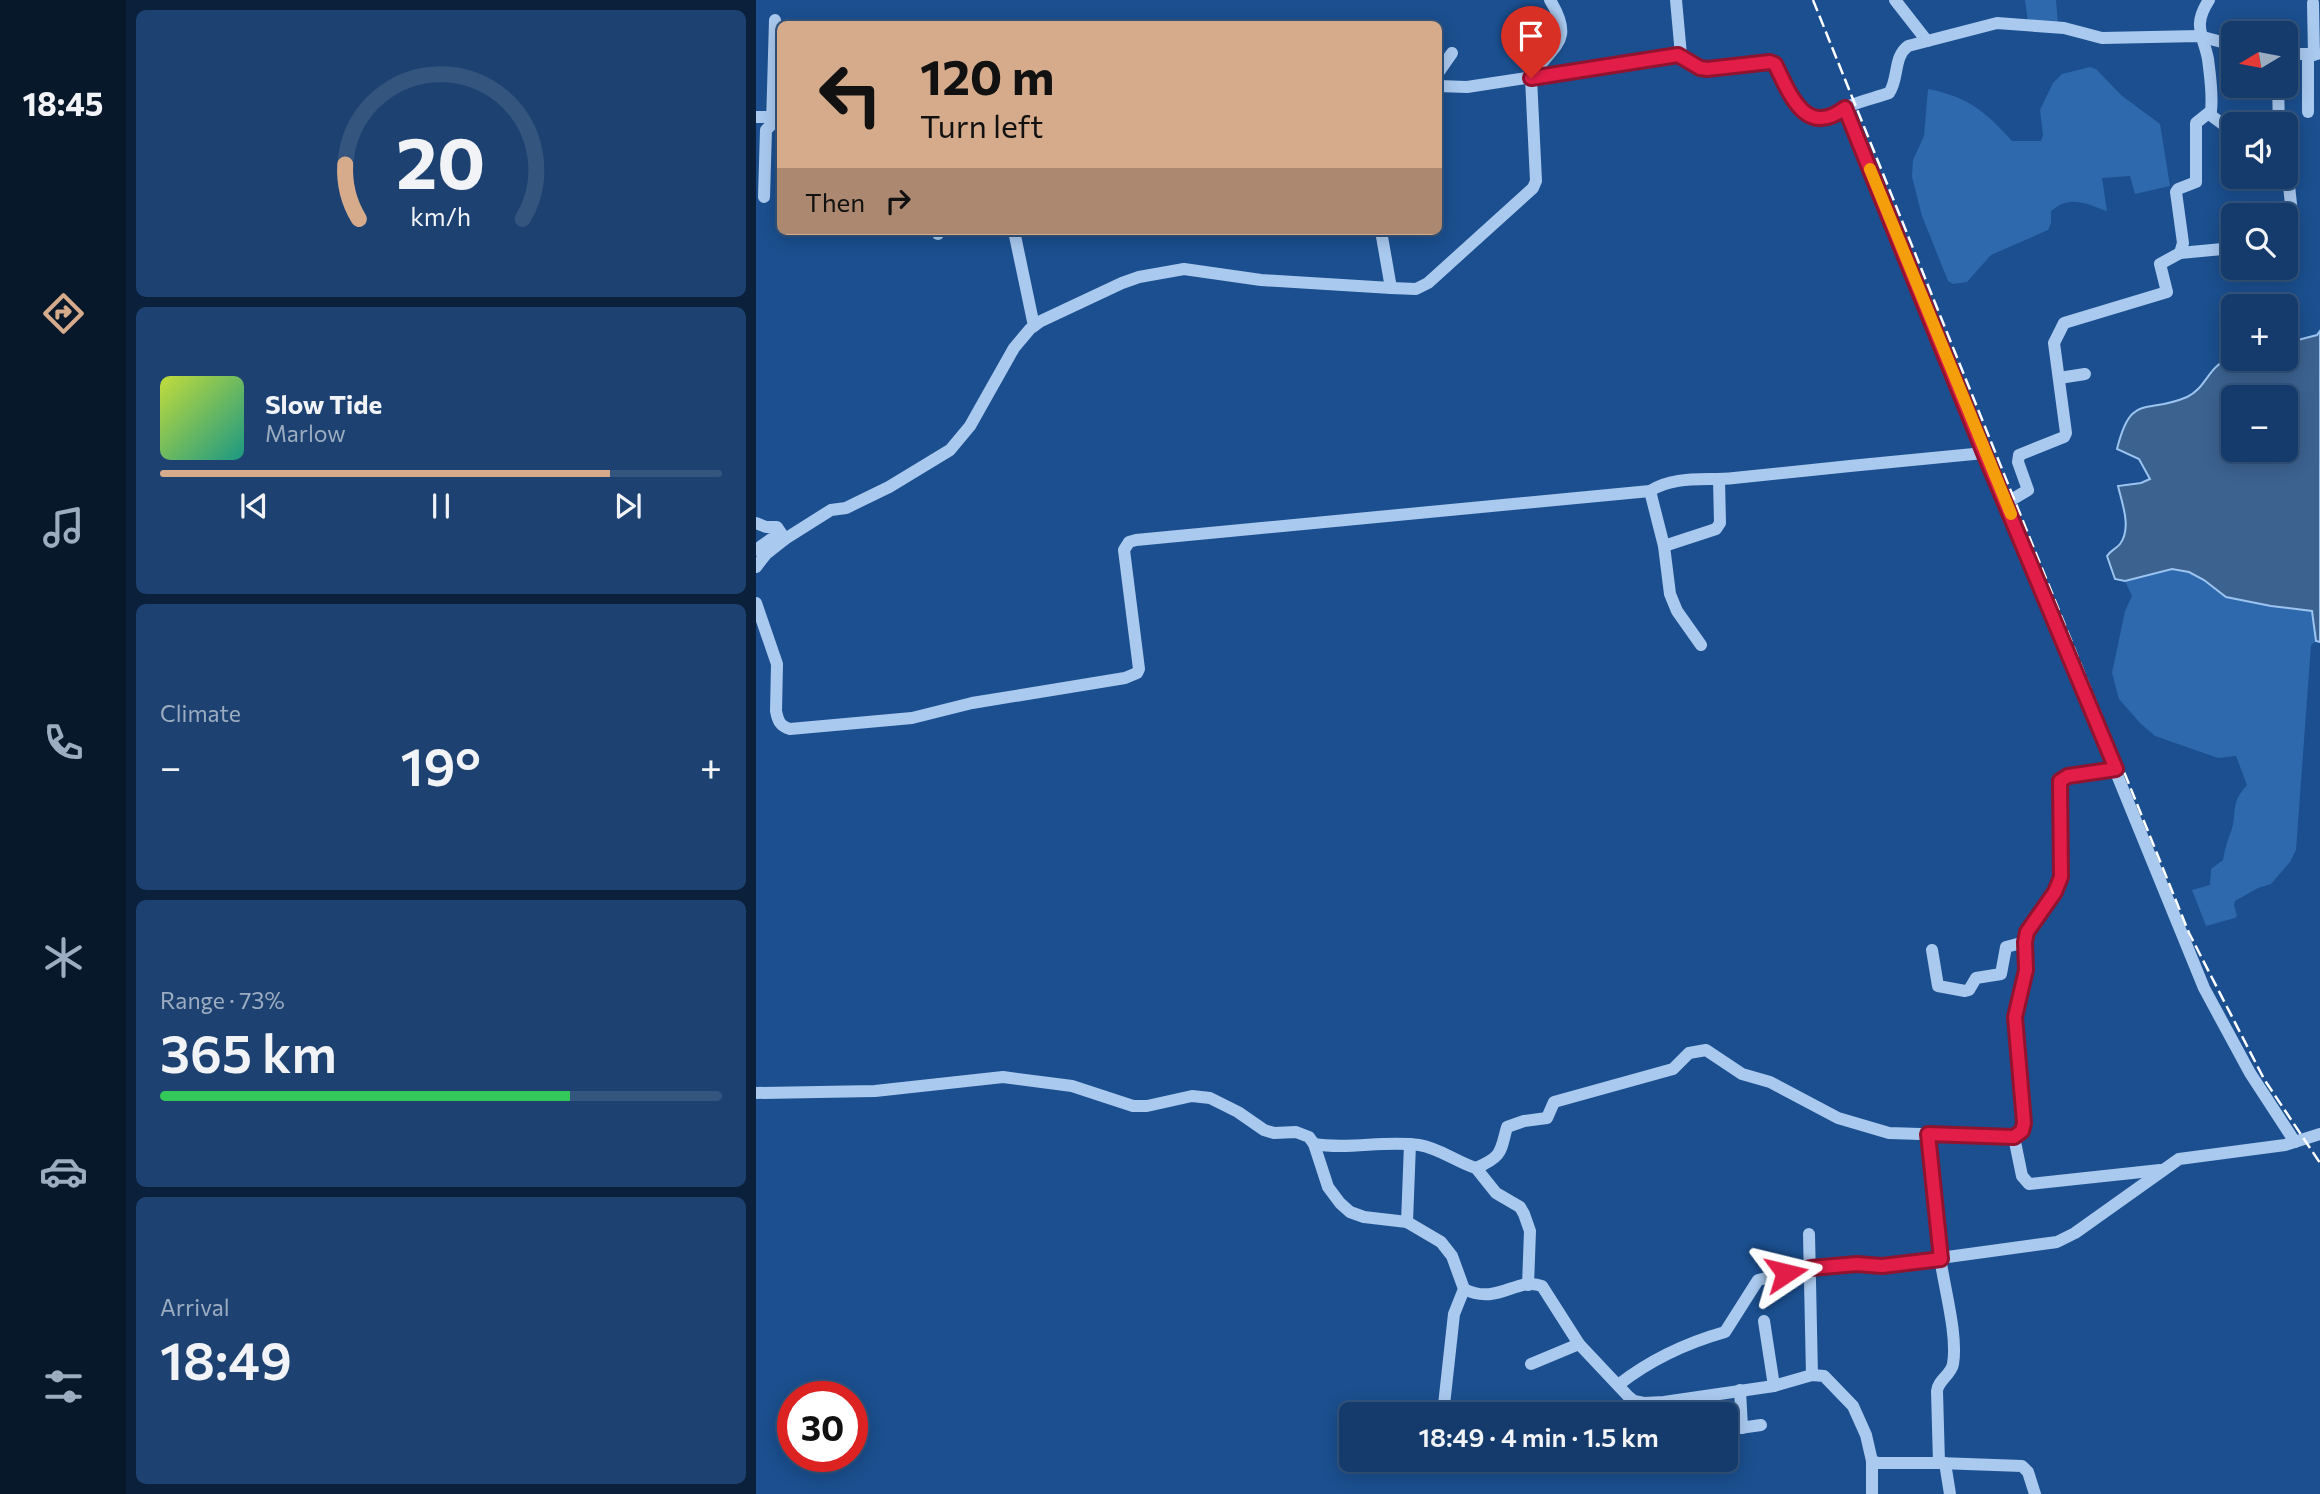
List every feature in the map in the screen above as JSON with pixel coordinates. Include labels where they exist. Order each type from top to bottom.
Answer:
[{"type":"street","points":[[757,559],[831,510],[846,508],[889,487],[950,450],[970,426],[1014,348],[1034,326],[1122,283],[1184,269],[1261,280],[1391,288],[1416,289],[1428,283],[1533,188],[1536,181],[1531,78],[1561,38],[1560,17],[1550,0]]},
{"type":"street","points":[[1676,0],[1681,55]]},
{"type":"street","points":[[1895,0],[1927,41]]},
{"type":"street","points":[[2180,253],[2183,243],[2176,192],[2196,182],[2196,123],[2209,114],[2212,100],[2208,64],[2199,36],[2200,19],[2208,0]]},
{"type":"street","points":[[2308,112],[2314,54],[2313,3]]},
{"type":"street","points":[[764,197],[761,130],[772,124],[775,20]]},
{"type":"street","points":[[1442,86],[1459,88],[1681,55],[1707,69],[1770,62],[1775,64],[1794,101],[1816,118],[1833,117],[1845,108],[1889,93],[1903,49],[1997,23],[2064,27],[2102,38],[2199,36],[2221,42]]},
{"type":"street","points":[[1442,67],[1452,53]]},
{"type":"street","points":[[1845,108],[2204,988],[2250,1073],[2295,1142]]},
{"type":"street","points":[[2209,114],[2221,123]]},
{"type":"street","points":[[756,117],[772,117]]},
{"type":"street","points":[[1015,235],[1034,326]]},
{"type":"street","points":[[1382,235],[1391,288]]},
{"type":"street","points":[[2006,503],[2028,490],[2018,462],[2019,455],[2064,437],[2066,433],[2054,343],[2064,323],[2166,292],[2160,264],[2180,253],[2221,249]]},
{"type":"street","points":[[2059,378],[2085,374]]},
{"type":"street","points":[[756,604],[777,664],[776,711],[777,719],[784,727],[790,729],[912,718],[960,706],[1125,678],[1137,673],[1139,669],[1124,550],[1129,542],[1650,491],[1674,480],[1719,479],[1984,453]]},
{"type":"street","points":[[1664,546],[1716,529],[1720,523],[1719,479]]},
{"type":"street","points":[[1650,491],[1664,546],[1672,599],[1677,611],[1701,645]]},
{"type":"street","points":[[756,523],[777,527],[785,539]]},
{"type":"street","points":[[1476,1168],[1486,1164],[1502,1150],[1507,1127],[1546,1118],[1552,1104],[1557,1101],[1673,1069],[1689,1053],[1706,1050],[1742,1074],[1770,1082],[1838,1118],[1889,1133],[2014,1137],[2022,1131],[2024,1123],[2015,1027],[2026,970],[2025,942],[2031,924],[2055,892],[2061,877],[2060,781],[2068,776],[2116,769]]},
{"type":"street","points":[[1932,950],[1938,986],[1965,991],[1969,990],[1976,978],[2001,974],[2006,947],[2025,942]]},
{"type":"street","points":[[756,1093],[875,1091],[1015,1078],[1072,1086],[1133,1106],[1201,1096],[1238,1112],[1264,1130],[1274,1133],[1303,1133],[1314,1144],[1328,1187],[1350,1212],[1364,1217],[1408,1222],[1441,1242],[1452,1256],[1464,1289],[1454,1314],[1444,1402]]},
{"type":"street","points":[[1928,1134],[1941,1259],[1951,1321],[1953,1361],[1937,1391],[1942,1463],[1950,1494]]},
{"type":"street","points":[[1618,1385],[1657,1359],[1698,1339],[1725,1332],[1758,1280],[1811,1268],[1857,1264],[1882,1266],[2057,1242],[2075,1233],[2171,1162],[2187,1157],[2295,1142],[2320,1134]]},
{"type":"street","points":[[2014,1137],[2022,1176],[2029,1184],[2161,1170]]},
{"type":"street","points":[[1314,1144],[1337,1147],[1371,1143],[1410,1144],[1427,1147],[1476,1168],[1496,1193],[1520,1207],[1524,1214],[1530,1231],[1528,1285]]},
{"type":"street","points":[[1408,1222],[1410,1144]]},
{"type":"street","points":[[1809,1234],[1812,1375]]},
{"type":"street","points":[[1464,1289],[1476,1295],[1488,1296],[1528,1285],[1542,1286],[1579,1343],[1634,1401],[1652,1403],[1774,1386],[1812,1375],[1828,1378],[1853,1406],[1866,1436],[1872,1461],[1872,1494]]},
{"type":"street","points":[[1764,1321],[1774,1386]]},
{"type":"street","points":[[1531,1364],[1579,1343]]},
{"type":"street","points":[[1740,1390],[1742,1428]]},
{"type":"street","points":[[1738,1428],[1762,1425]]},
{"type":"street","points":[[1872,1461],[2022,1466],[2028,1472],[2035,1494]]},
{"type":"shaded area","points":[[2025,0],[2056,0],[2058,25],[2028,22]]},
{"type":"shaded area","points":[[2090,67],[2096,69],[2121,95],[2160,124],[2170,186],[2135,194],[2130,176],[2102,178],[2107,211],[2079,202],[2058,206],[2051,211],[2048,230],[1991,255],[1967,282],[1953,284],[1948,281],[1922,216],[1912,177],[1913,160],[1924,136],[1928,89],[1954,96],[1975,107],[2012,141],[2041,141],[2043,135],[2040,110],[2053,83],[2062,74]]},
{"type":"shaded area","points":[[2320,331],[2320,642],[2316,641],[2312,611],[2226,597],[2189,572],[2172,569],[2125,581],[2115,579],[2107,556],[2124,538],[2126,523],[2118,486],[2150,479],[2139,459],[2117,449],[2122,431],[2134,412],[2187,397],[2221,364],[2221,371],[2298,371],[2298,340],[2317,335]]},
{"type":"shaded area","points":[[2172,569],[2189,572],[2226,597],[2312,611],[2316,641],[2311,645],[2296,850],[2290,862],[2271,884],[2235,901],[2235,918],[2206,926],[2192,890],[2210,885],[2211,869],[2223,860],[2236,803],[2247,785],[2236,756],[2218,758],[2155,736],[2119,699],[2112,673],[2125,611],[2132,596],[2125,581]]},
{"type":"railway","points":[[1813,0],[2189,933],[2264,1079],[2320,1163]]},
{"type":"slow traffic","points":[[1870,169],[2011,514]]},
{"type":"route","points":[[1531,78],[1678,55],[1700,68],[1707,69],[1770,62],[1775,64],[1794,101],[1810,116],[1833,117],[1845,108],[1984,453],[2116,769],[2063,777],[2060,781],[2061,877],[2055,892],[2027,932],[2026,970],[2015,1017],[2024,1123],[2022,1131],[2014,1137],[1928,1134],[1941,1259],[1882,1266],[1857,1264],[1811,1268],[1786,1273]]}]
